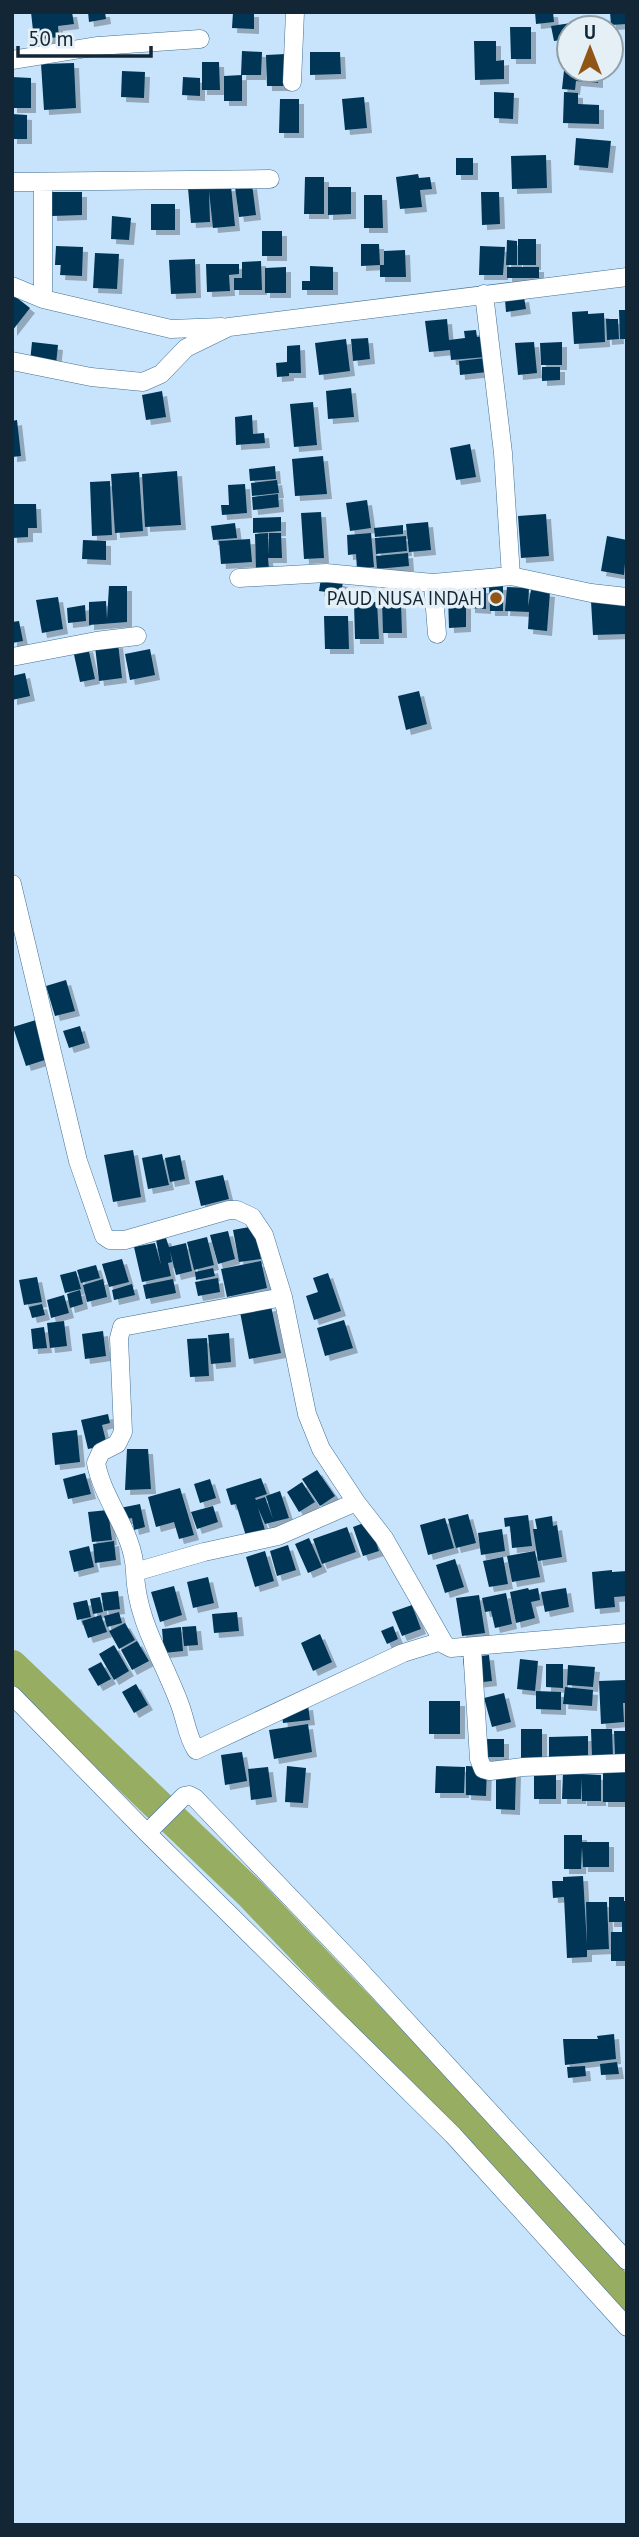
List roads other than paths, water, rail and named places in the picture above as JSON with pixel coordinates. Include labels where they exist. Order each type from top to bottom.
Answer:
[{"type":"street","points":[[292,82],[295,12]]},
{"type":"street","points":[[12,60],[98,46],[200,39]]},
{"type":"street","points":[[12,182],[271,179]]},
{"type":"street","points":[[43,183],[43,299]]},
{"type":"street","points":[[12,286],[43,299],[171,329],[229,327],[627,277]]},
{"type":"street","points":[[484,294],[503,453],[511,576]]},
{"type":"street","points":[[12,360],[91,377],[142,382],[162,374],[186,348],[229,327]]},
{"type":"street","points":[[239,578],[303,572],[433,583],[511,576],[590,593],[627,597]]},
{"type":"street","points":[[433,583],[437,634]]},
{"type":"street","points":[[12,657],[137,636]]},
{"type":"street","points":[[12,884],[78,1161],[104,1236],[110,1240],[125,1240],[229,1210],[246,1213],[258,1223],[284,1297],[312,1431],[356,1502],[384,1538],[442,1642],[451,1648],[472,1647],[627,1633]]},
{"type":"street","points":[[284,1297],[122,1327],[119,1338],[123,1432],[121,1440],[101,1452],[96,1463],[105,1491],[135,1556],[138,1602],[145,1625],[181,1708],[189,1738],[196,1750],[403,1653],[442,1642]]},
{"type":"street","points":[[135,1572],[204,1552],[278,1536],[356,1502]]},
{"type":"street","points":[[472,1647],[478,1759],[483,1769],[490,1771],[627,1762]]},
{"type":"street","points":[[12,1695],[453,2135],[627,2327]]},
{"type":"street","points":[[150,1830],[184,1796],[195,1798],[356,1966],[627,2261]]},
{"type":"waterway","points":[[12,1666],[251,1894],[512,2168],[627,2298]]},
{"type":"place","name":"PAUD NUSA INDAH","points":[[496,598]]}]
